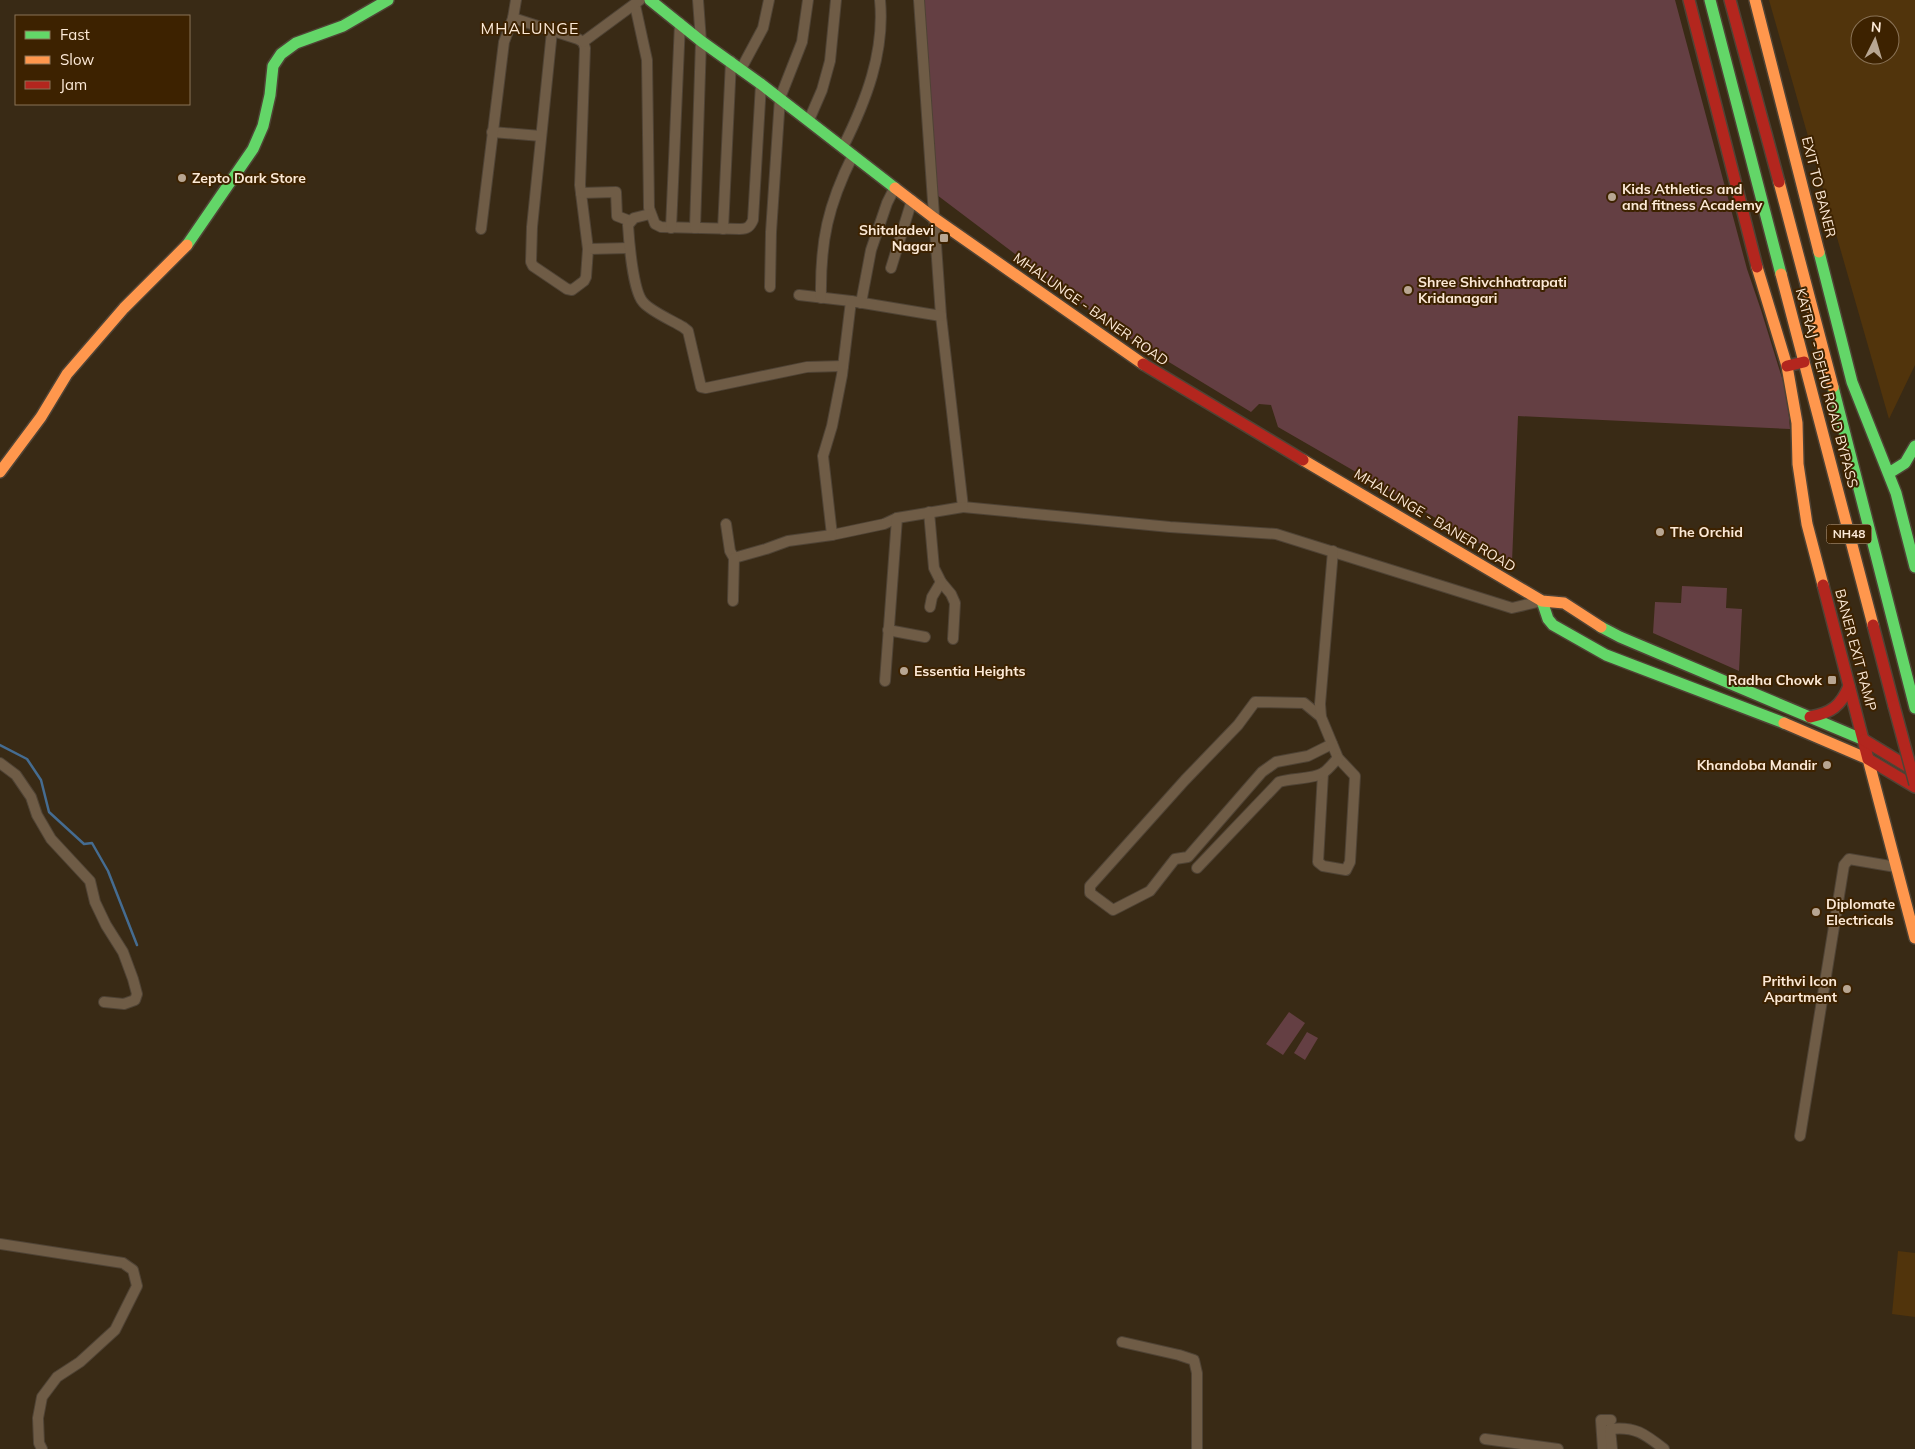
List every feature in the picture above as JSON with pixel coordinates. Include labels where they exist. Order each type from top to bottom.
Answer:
[{"type":"main road","points":[[0,472],[41,417],[67,374],[124,308],[184,249],[253,149],[263,126],[270,95],[273,66],[281,54],[296,43],[343,26],[388,0]]},
{"type":"main road","name":"MHALUNGE - BANER ROAD","points":[[650,0],[701,41],[762,84],[843,146],[934,218],[1151,370],[1542,601],[1564,603],[1588,620],[1620,637],[1864,740],[1915,771]]},
{"type":"main road","name":"KATRAJ - DEHU ROAD BYPASS","points":[[1710,0],[1915,786]]},
{"type":"main road","name":"KATRAJ - DEHU ROAD BYPASS","points":[[1730,0],[1833,387],[1914,704]]},
{"type":"main road","name":"EXIT TO BANER","points":[[1755,0],[1852,382]]},
{"type":"main road","name":"BANER EXIT RAMP","points":[[1693,1],[1764,288],[1787,366],[1797,423],[1798,464],[1808,524],[1915,938]]},
{"type":"main road","points":[[1787,366],[1804,362]]},
{"type":"main road","points":[[1833,387],[1852,382],[1889,473],[1915,567]]},
{"type":"main road","points":[[1889,473],[1906,463],[1915,446]]},
{"type":"main road","points":[[1542,601],[1548,619],[1553,625],[1606,655],[1807,732],[1868,759],[1915,786]]},
{"type":"main road","points":[[1694,688],[1701,670]]},
{"type":"main road","points":[[1810,717],[1832,711],[1840,706],[1850,686]]},
{"type":"street","points":[[481,229],[504,42],[513,18],[516,0]]},
{"type":"street","points":[[695,228],[701,41],[698,0]]},
{"type":"street","points":[[740,69],[763,28],[769,0]]},
{"type":"street","points":[[770,287],[771,232],[780,98],[802,42],[808,0]]},
{"type":"street","points":[[809,120],[822,90],[830,61],[836,0]]},
{"type":"street","points":[[843,146],[858,118],[872,78],[880,40],[880,0]]},
{"type":"street","points":[[919,0],[941,316],[963,507]]},
{"type":"street","points":[[583,42],[637,2],[647,60],[648,202],[650,214],[655,224],[661,227],[746,229],[753,220],[762,84]]},
{"type":"street","points":[[513,18],[552,30],[578,39],[583,42],[585,48],[581,193],[588,250],[586,277],[572,290],[567,289],[533,266],[531,262],[532,227],[552,30]]},
{"type":"street","points":[[671,228],[680,24]]},
{"type":"street","points":[[723,229],[730,61]]},
{"type":"street","points":[[492,132],[542,136]]},
{"type":"street","points":[[821,298],[821,263],[827,225],[833,199],[853,154]]},
{"type":"street","points":[[832,535],[823,456],[832,426],[856,302],[870,250],[887,203],[896,187]]},
{"type":"street","points":[[581,193],[616,192],[617,216],[630,221]]},
{"type":"street","points":[[891,268],[912,200]]},
{"type":"street","points":[[650,214],[634,218],[628,225],[629,248],[639,296],[642,302],[684,326],[688,331],[699,384],[702,388],[807,367],[843,366]]},
{"type":"street","points":[[588,250],[629,248]]},
{"type":"street","points":[[799,295],[941,316]]},
{"type":"street","points":[[734,558],[766,550],[788,541],[832,535],[884,524],[898,518],[963,507],[1170,527],[1276,534],[1512,608],[1542,601]]},
{"type":"street","points":[[930,512],[934,568],[955,602],[953,638]]},
{"type":"street","points":[[884,681],[898,518]]},
{"type":"street","points":[[726,524],[730,551],[734,558],[733,601]]},
{"type":"street","points":[[1323,773],[1318,862],[1323,866],[1346,870],[1350,862],[1355,776],[1352,770],[1338,758],[1321,717],[1320,704],[1333,551]]},
{"type":"street","points":[[930,607],[932,597],[941,582]]},
{"type":"street","points":[[888,630],[925,637]]},
{"type":"street","points":[[1321,717],[1304,703],[1255,702],[1238,725],[1185,780],[1090,886],[1090,893],[1113,910],[1150,890],[1175,859],[1188,857],[1262,772],[1276,762],[1308,756],[1332,744]]},
{"type":"street","points":[[1197,868],[1279,782],[1323,773],[1338,758]]},
{"type":"street","points":[[0,763],[16,775],[31,797],[36,815],[51,840],[90,881],[95,902],[106,925],[123,952],[137,994],[135,1000],[124,1004],[104,1002]]},
{"type":"street","points":[[1800,1136],[1844,866],[1849,860],[1896,867]]},
{"type":"street","points":[[0,1244],[123,1264],[133,1270],[137,1286],[115,1330],[80,1362],[57,1377],[42,1397],[38,1418],[39,1443],[42,1449]]},
{"type":"street","points":[[1122,1342],[1194,1360],[1197,1373],[1197,1449]]},
{"type":"street","points":[[1602,1449],[1601,1420],[1611,1420]]},
{"type":"street","points":[[1612,1449],[1610,1429],[1625,1427],[1643,1433],[1664,1449]]},
{"type":"street","points":[[1485,1439],[1558,1449]]},
{"type":"shaded area","name":"Shree Shivchhatrapati Kridanagari","points":[[923,0],[1675,0],[1747,269],[1787,394],[1790,429],[1518,416],[1512,562],[1278,427],[1271,405],[1259,404],[1251,412],[1113,328],[937,195]]},
{"type":"shaded area","points":[[1769,0],[1915,0],[1915,365],[1889,419]]},
{"type":"shaded area","points":[[1682,586],[1727,588],[1726,608],[1742,609],[1739,671],[1653,633],[1655,602],[1681,603]]},
{"type":"shaded area","points":[[1289,1012],[1305,1023],[1283,1055],[1266,1044]]},
{"type":"shaded area","points":[[1307,1032],[1318,1038],[1305,1060],[1294,1053]]},
{"type":"shaded area","points":[[1898,1251],[1915,1253],[1915,1317],[1892,1314]]},
{"type":"waterway","points":[[0,745],[27,759],[41,780],[49,812],[84,844],[92,843],[108,871],[137,945]]},
{"type":"traffic: fast","points":[[187,245],[253,149],[263,126],[270,95],[273,66],[281,54],[296,43],[343,26],[388,0]]},
{"type":"traffic: fast","points":[[650,0],[895,188]]},
{"type":"traffic: fast","points":[[1710,0],[1781,274]]},
{"type":"traffic: fast","points":[[1819,252],[1852,382],[1896,493],[1915,567]]},
{"type":"traffic: fast","points":[[1833,387],[1915,708]]},
{"type":"traffic: fast","points":[[1889,473],[1905,463],[1915,446]]},
{"type":"traffic: fast","points":[[1542,601],[1548,619],[1553,625],[1606,655],[1784,723]]},
{"type":"traffic: fast","points":[[1601,627],[1620,637],[1864,740]]},
{"type":"traffic: slow","points":[[1755,0],[1819,252]]},
{"type":"traffic: slow","points":[[1779,182],[1833,387]]},
{"type":"traffic: slow","points":[[895,188],[934,218],[1143,364]]},
{"type":"traffic: slow","points":[[0,472],[41,417],[67,374],[124,308],[187,245]]},
{"type":"traffic: slow","points":[[1757,267],[1787,366],[1797,423],[1798,464],[1807,524],[1823,585]]},
{"type":"traffic: slow","points":[[1781,274],[1873,625]]},
{"type":"traffic: slow","points":[[1303,460],[1542,601],[1564,603],[1601,627]]},
{"type":"traffic: slow","points":[[1784,723],[1868,759],[1915,938]]},
{"type":"traffic: jam","points":[[1689,0],[1757,267]]},
{"type":"traffic: jam","points":[[1730,0],[1779,182]]},
{"type":"traffic: jam","points":[[1787,366],[1804,362]]},
{"type":"traffic: jam","points":[[1143,364],[1303,460]]},
{"type":"traffic: jam","points":[[1823,585],[1868,759],[1915,787]]},
{"type":"traffic: jam","points":[[1873,625],[1894,706]]},
{"type":"traffic: jam","points":[[1810,717],[1834,708],[1839,704],[1849,686]]},
{"type":"traffic: jam","points":[[1894,706],[1915,784]]},
{"type":"traffic: jam","points":[[1864,740],[1915,771]]},
{"type":"place","name":"Zepto Dark Store","points":[[182,178]]},
{"type":"place","name":"Kids Athletics and and fitness Academy","points":[[1612,197]]},
{"type":"place","name":"Shitaladevi Nagar","points":[[944,238]]},
{"type":"place","name":"Shree Shivchhatrapati Kridanagari","points":[[1408,290]]},
{"type":"place","name":"The Orchid","points":[[1660,532]]},
{"type":"place","name":"Essentia Heights","points":[[904,671]]},
{"type":"place","name":"Radha Chowk","points":[[1832,680]]},
{"type":"place","name":"Khandoba Mandir","points":[[1827,765]]},
{"type":"place","name":"Diplomate Electricals","points":[[1816,912]]},
{"type":"place","name":"Prithvi Icon Apartment","points":[[1847,989]]},
{"type":"district","name":"MHALUNGE","points":[[530,28]]}]
